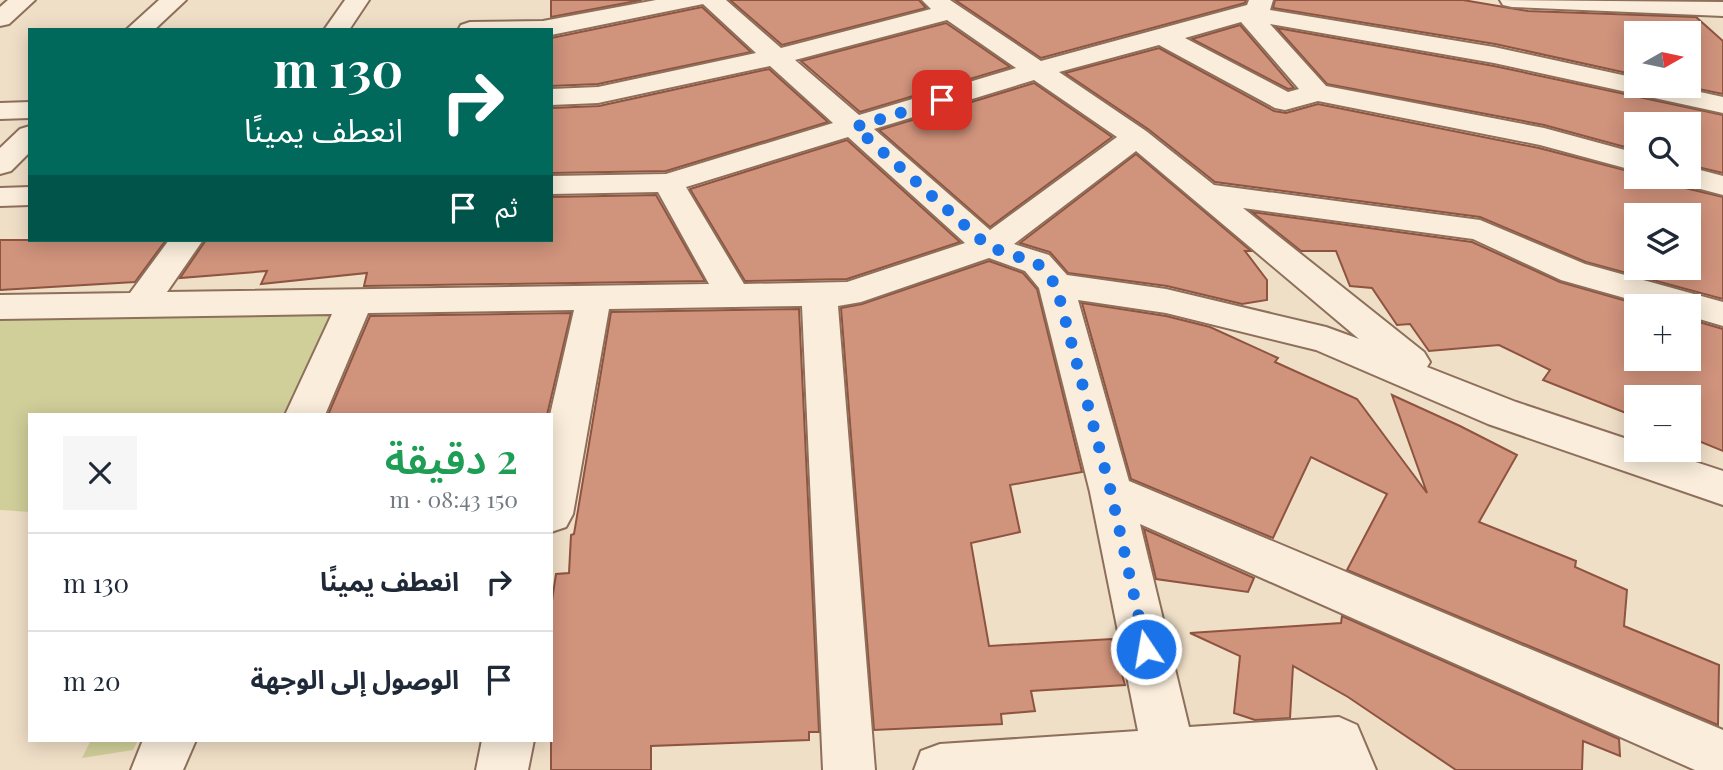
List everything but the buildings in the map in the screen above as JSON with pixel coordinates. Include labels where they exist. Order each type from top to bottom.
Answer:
[{"type":"street","points":[[0,19],[23,0]]},
{"type":"street","points":[[140,28],[174,0]]},
{"type":"street","points":[[337,28],[357,0]]},
{"type":"street","points":[[548,28],[694,0]]},
{"type":"street","points":[[712,0],[989,247],[1037,263],[1056,285],[1111,492],[1169,754]]},
{"type":"street","points":[[1512,0],[1723,9]]},
{"type":"street","points":[[1593,4],[1616,25],[1723,33]]},
{"type":"street","points":[[553,97],[598,96],[776,57],[942,6],[1136,137],[1445,389]]},
{"type":"street","points":[[1254,6],[1317,92]]},
{"type":"street","points":[[553,185],[667,183],[1037,70],[1162,36],[1254,6],[1723,105]]},
{"type":"street","points":[[1162,36],[1284,102],[1317,92],[1544,137],[1624,159]]},
{"type":"street","points":[[0,110],[28,110]]},
{"type":"street","points":[[0,165],[28,137]]},
{"type":"street","points":[[0,307],[849,294],[989,247],[1136,137]]},
{"type":"street","points":[[1701,180],[1723,186]]},
{"type":"street","points":[[667,183],[733,295]]},
{"type":"street","points":[[1204,193],[1480,230],[1573,272],[1723,314]]},
{"type":"street","points":[[0,197],[28,196]]},
{"type":"street","points":[[140,305],[185,242]]},
{"type":"street","points":[[1056,285],[1166,301],[1326,340],[1502,413],[1723,488]]},
{"type":"street","points":[[819,293],[849,770]]},
{"type":"street","points":[[553,504],[590,313],[597,298]]},
{"type":"street","points":[[306,413],[355,302]]},
{"type":"street","points":[[1111,492],[1723,756]]},
{"type":"street","points":[[157,770],[169,742]]},
{"type":"street","points":[[502,770],[508,742]]},
{"type":"street","points":[[940,770],[1339,743],[1350,770]]},
{"type":"shaded area","points":[[348,311],[298,413],[28,413],[28,512],[0,510],[0,316]]},
{"type":"shaded area","points":[[90,742],[137,742],[133,750],[82,758]]},
{"type":"route","points":[[942,100],[855,127],[989,247],[1037,263],[1056,285],[1111,492],[1146,649]]}]
